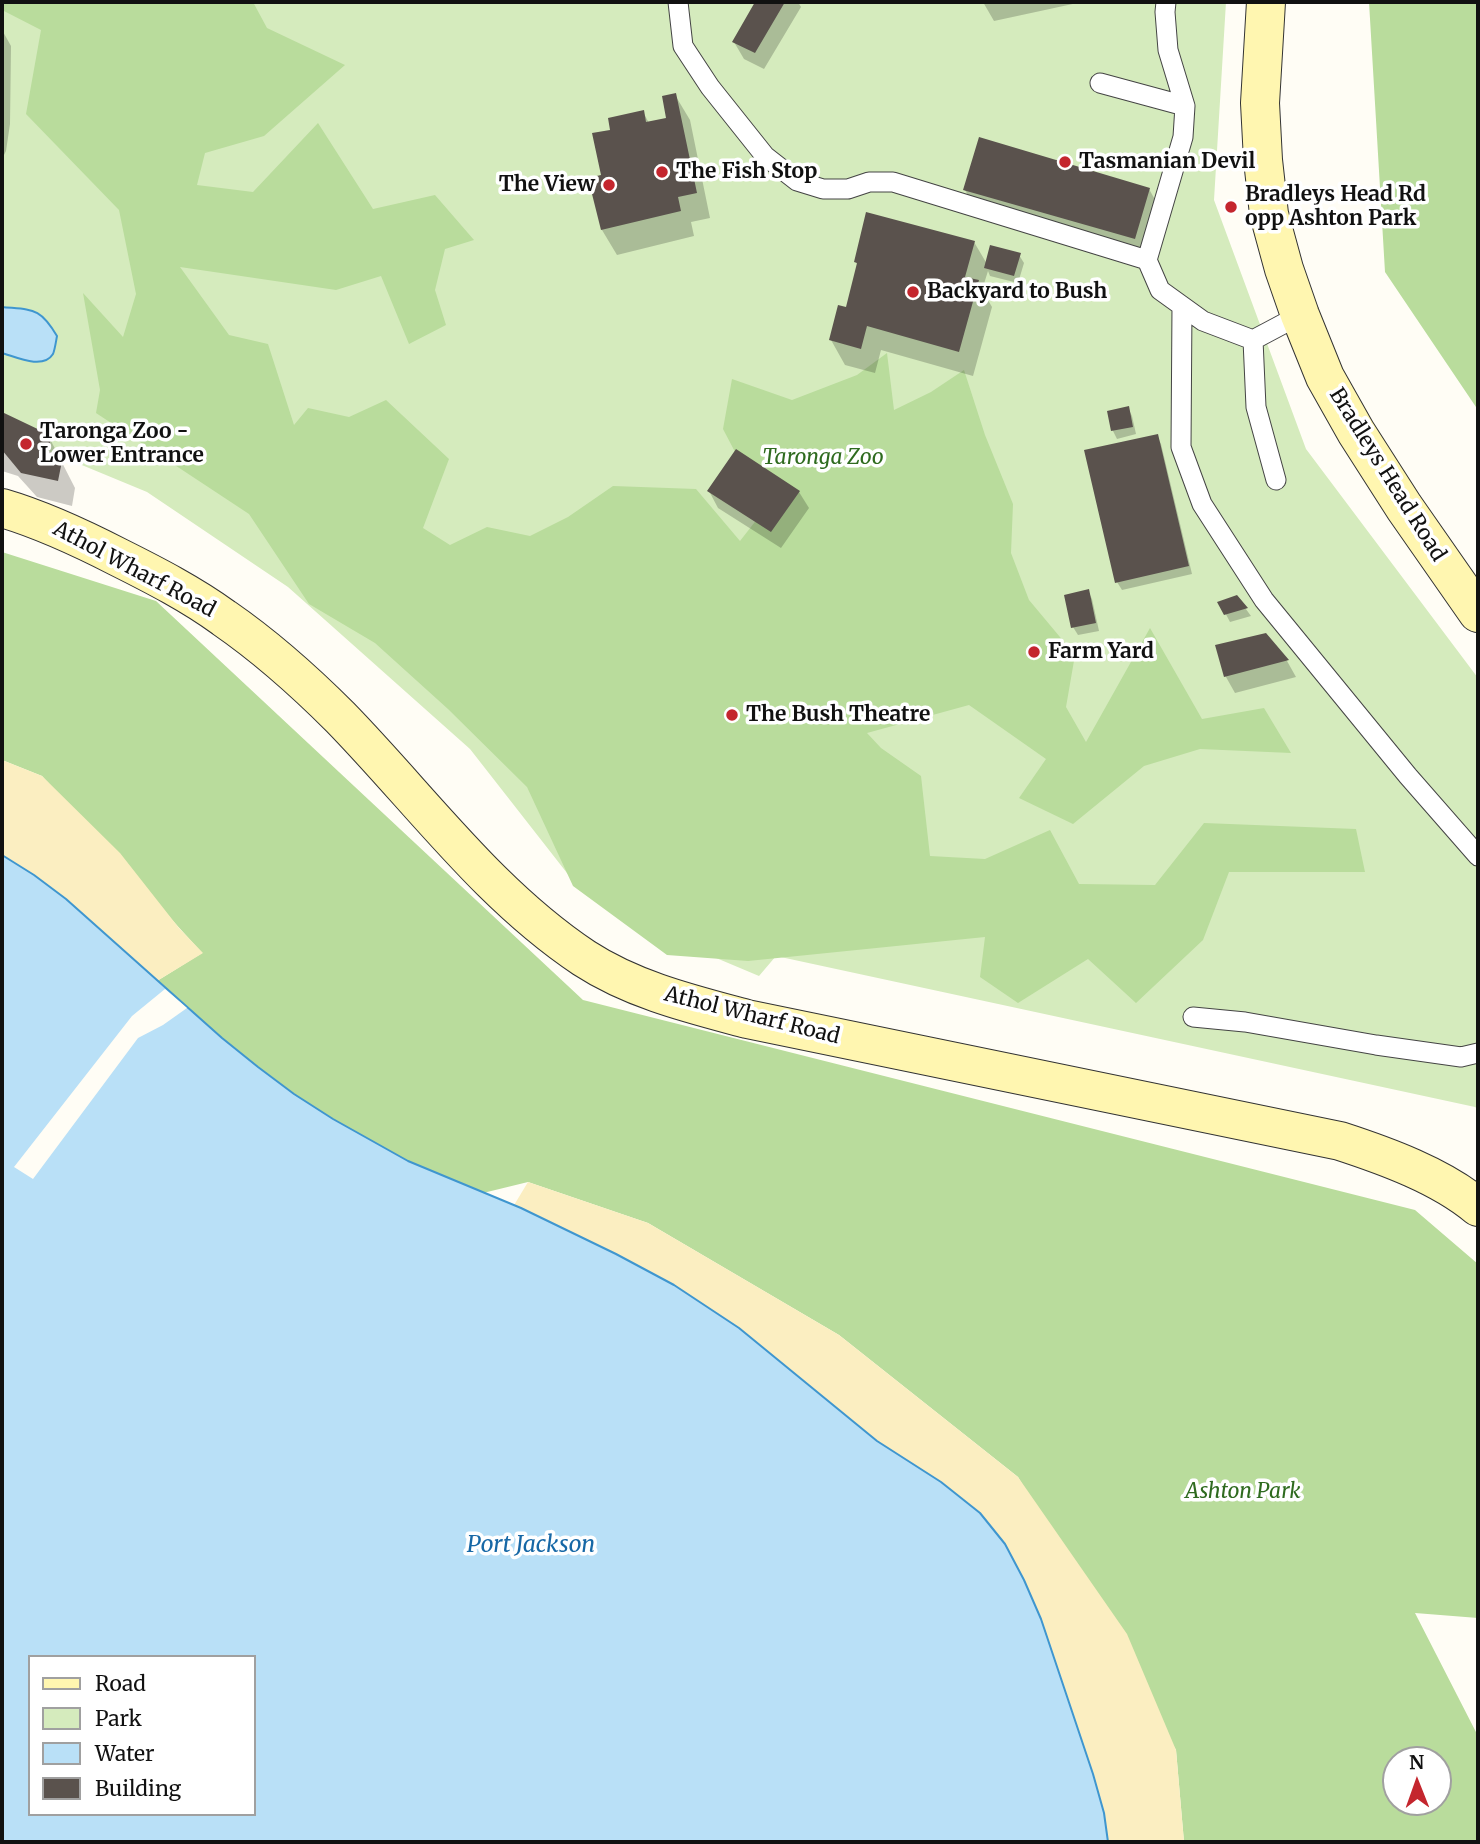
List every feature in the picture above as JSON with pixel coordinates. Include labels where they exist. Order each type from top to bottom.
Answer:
[{"type":"main road","name":"Bradleys Head Road","points":[[1266,2],[1260,103],[1263,160],[1269,214],[1284,269],[1325,377],[1356,432],[1404,507],[1478,613]]},
{"type":"main road","name":"Athol Wharf Road","points":[[2,508],[32,517],[85,540],[157,577],[222,616],[282,662],[341,718],[473,863],[534,921],[586,959],[636,985],[694,1005],[747,1019],[1340,1141],[1389,1157],[1420,1172],[1478,1207]]},
{"type":"lane","points":[[678,2],[683,46],[709,87],[765,156],[797,181],[823,189],[848,189],[869,182],[893,182],[1147,260]]},
{"type":"lane","points":[[1166,2],[1168,50],[1185,106],[1183,137],[1147,260],[1160,290],[1203,321],[1253,341]]},
{"type":"lane","points":[[1100,83],[1185,106]]},
{"type":"lane","points":[[1182,306],[1181,447],[1202,504],[1264,600],[1408,776],[1478,856]]},
{"type":"lane","points":[[1253,341],[1300,315]]},
{"type":"lane","points":[[1253,341],[1256,407],[1276,480]]},
{"type":"lane","points":[[1193,1017],[1245,1021],[1376,1045],[1461,1057],[1478,1053]]},
{"type":"green space","name":"Taronga Zoo","points":[[2,2],[1226,2],[1214,200],[1306,449],[1478,678],[1478,1109],[776,956],[759,976],[614,915],[574,882],[470,749],[288,587],[147,492],[2,432]]},
{"type":"green space","points":[[2,2],[253,2],[267,28],[345,65],[264,136],[205,153],[197,185],[253,192],[318,123],[373,209],[435,195],[474,240],[445,249],[435,290],[446,325],[409,344],[381,276],[336,290],[180,267],[229,335],[268,344],[294,425],[308,408],[349,417],[386,400],[449,459],[423,528],[450,545],[487,527],[530,536],[568,517],[613,486],[696,489],[740,541],[765,509],[723,429],[732,379],[792,400],[857,375],[887,353],[894,410],[931,392],[964,370],[985,435],[1013,504],[1011,553],[1029,600],[1075,655],[1066,707],[1086,742],[1150,628],[1202,719],[1264,708],[1291,753],[1200,749],[1144,766],[1073,824],[1019,798],[1046,759],[969,705],[867,733],[881,748],[921,776],[930,856],[985,859],[1050,830],[1079,884],[1155,885],[1204,823],[1356,829],[1365,872],[1229,872],[1203,940],[1136,1003],[1088,959],[1018,1003],[980,977],[985,937],[748,961],[667,955],[573,886],[527,787],[448,709],[375,643],[309,604],[249,514],[96,413],[100,390],[83,293],[123,337],[136,294],[119,210],[26,114],[41,30],[2,10]]},
{"type":"green space","points":[[1369,2],[1478,2],[1478,410],[1385,272]]},
{"type":"green space","name":"Ashton Park","points":[[2,552],[156,601],[583,1000],[1415,1210],[1478,1264],[1478,1618],[1415,1613],[1478,1736],[1478,1842],[1184,1842],[1176,1750],[1018,1477],[839,1335],[648,1223],[528,1182],[483,1193],[408,1161],[294,1094],[222,1038],[157,981],[202,953],[42,776],[2,760]]},
{"type":"sand","points":[[2,760],[42,776],[120,853],[179,928],[203,953],[157,981],[66,899],[2,855]]},
{"type":"sand","points":[[528,1182],[648,1223],[839,1335],[1018,1477],[1127,1634],[1176,1750],[1184,1842],[1080,1842],[499,1230]]},
{"type":"water","points":[[2,307],[29,310],[46,320],[57,336],[53,354],[49,359],[36,362],[2,353]]},
{"type":"water","name":"Port Jackson","points":[[2,855],[66,899],[222,1038],[294,1094],[408,1161],[521,1208],[674,1285],[739,1328],[877,1441],[941,1482],[980,1513],[1005,1544],[1041,1619],[1093,1774],[1104,1813],[1108,1842],[2,1842]]},
{"type":"pier","points":[[165,989],[187,1008],[138,1038],[33,1179],[14,1167],[132,1016]]},
{"type":"building","points":[[755,2],[785,2],[755,53],[732,42]]},
{"type":"building","points":[[676,93],[697,193],[678,197],[681,211],[601,230],[588,178],[601,175],[592,133],[610,130],[608,118],[644,110],[646,122],[666,118],[662,96]]},
{"type":"building","points":[[979,137],[1150,188],[1135,239],[963,190]]},
{"type":"building","name":"Backyard to Bush","points":[[866,212],[975,241],[965,277],[979,280],[959,352],[867,326],[861,349],[829,340],[838,305],[846,307]]},
{"type":"building","points":[[990,245],[1021,253],[1014,276],[984,268]]},
{"type":"building","points":[[1129,406],[1133,427],[1111,431],[1107,411]]},
{"type":"building","name":"Taronga Zoo - Lower Entrance","points":[[2,412],[51,437],[47,458],[62,461],[58,481],[21,473],[2,450]]},
{"type":"building","points":[[1158,434],[1189,566],[1115,583],[1084,450]]},
{"type":"building","points":[[736,449],[800,491],[771,532],[707,491]]},
{"type":"building","points":[[1089,589],[1096,623],[1071,628],[1064,595]]},
{"type":"building","points":[[1237,595],[1248,608],[1224,615],[1217,602]]},
{"type":"building","points":[[1266,633],[1289,660],[1224,677],[1215,645]]},
{"type":"place","name":"Tasmanian Devil","points":[[1065,162]]},
{"type":"place","name":"The Fish Stop","points":[[662,172]]},
{"type":"place","name":"The View","points":[[609,185]]},
{"type":"place","name":"Bradleys Head Rd opp Ashton Park","points":[[1231,207]]},
{"type":"place","name":"Backyard to Bush","points":[[913,292]]},
{"type":"place","name":"Taronga Zoo - Lower Entrance","points":[[26,444]]},
{"type":"place","name":"Farm Yard","points":[[1034,652]]},
{"type":"place","name":"The Bush Theatre","points":[[732,715]]}]
